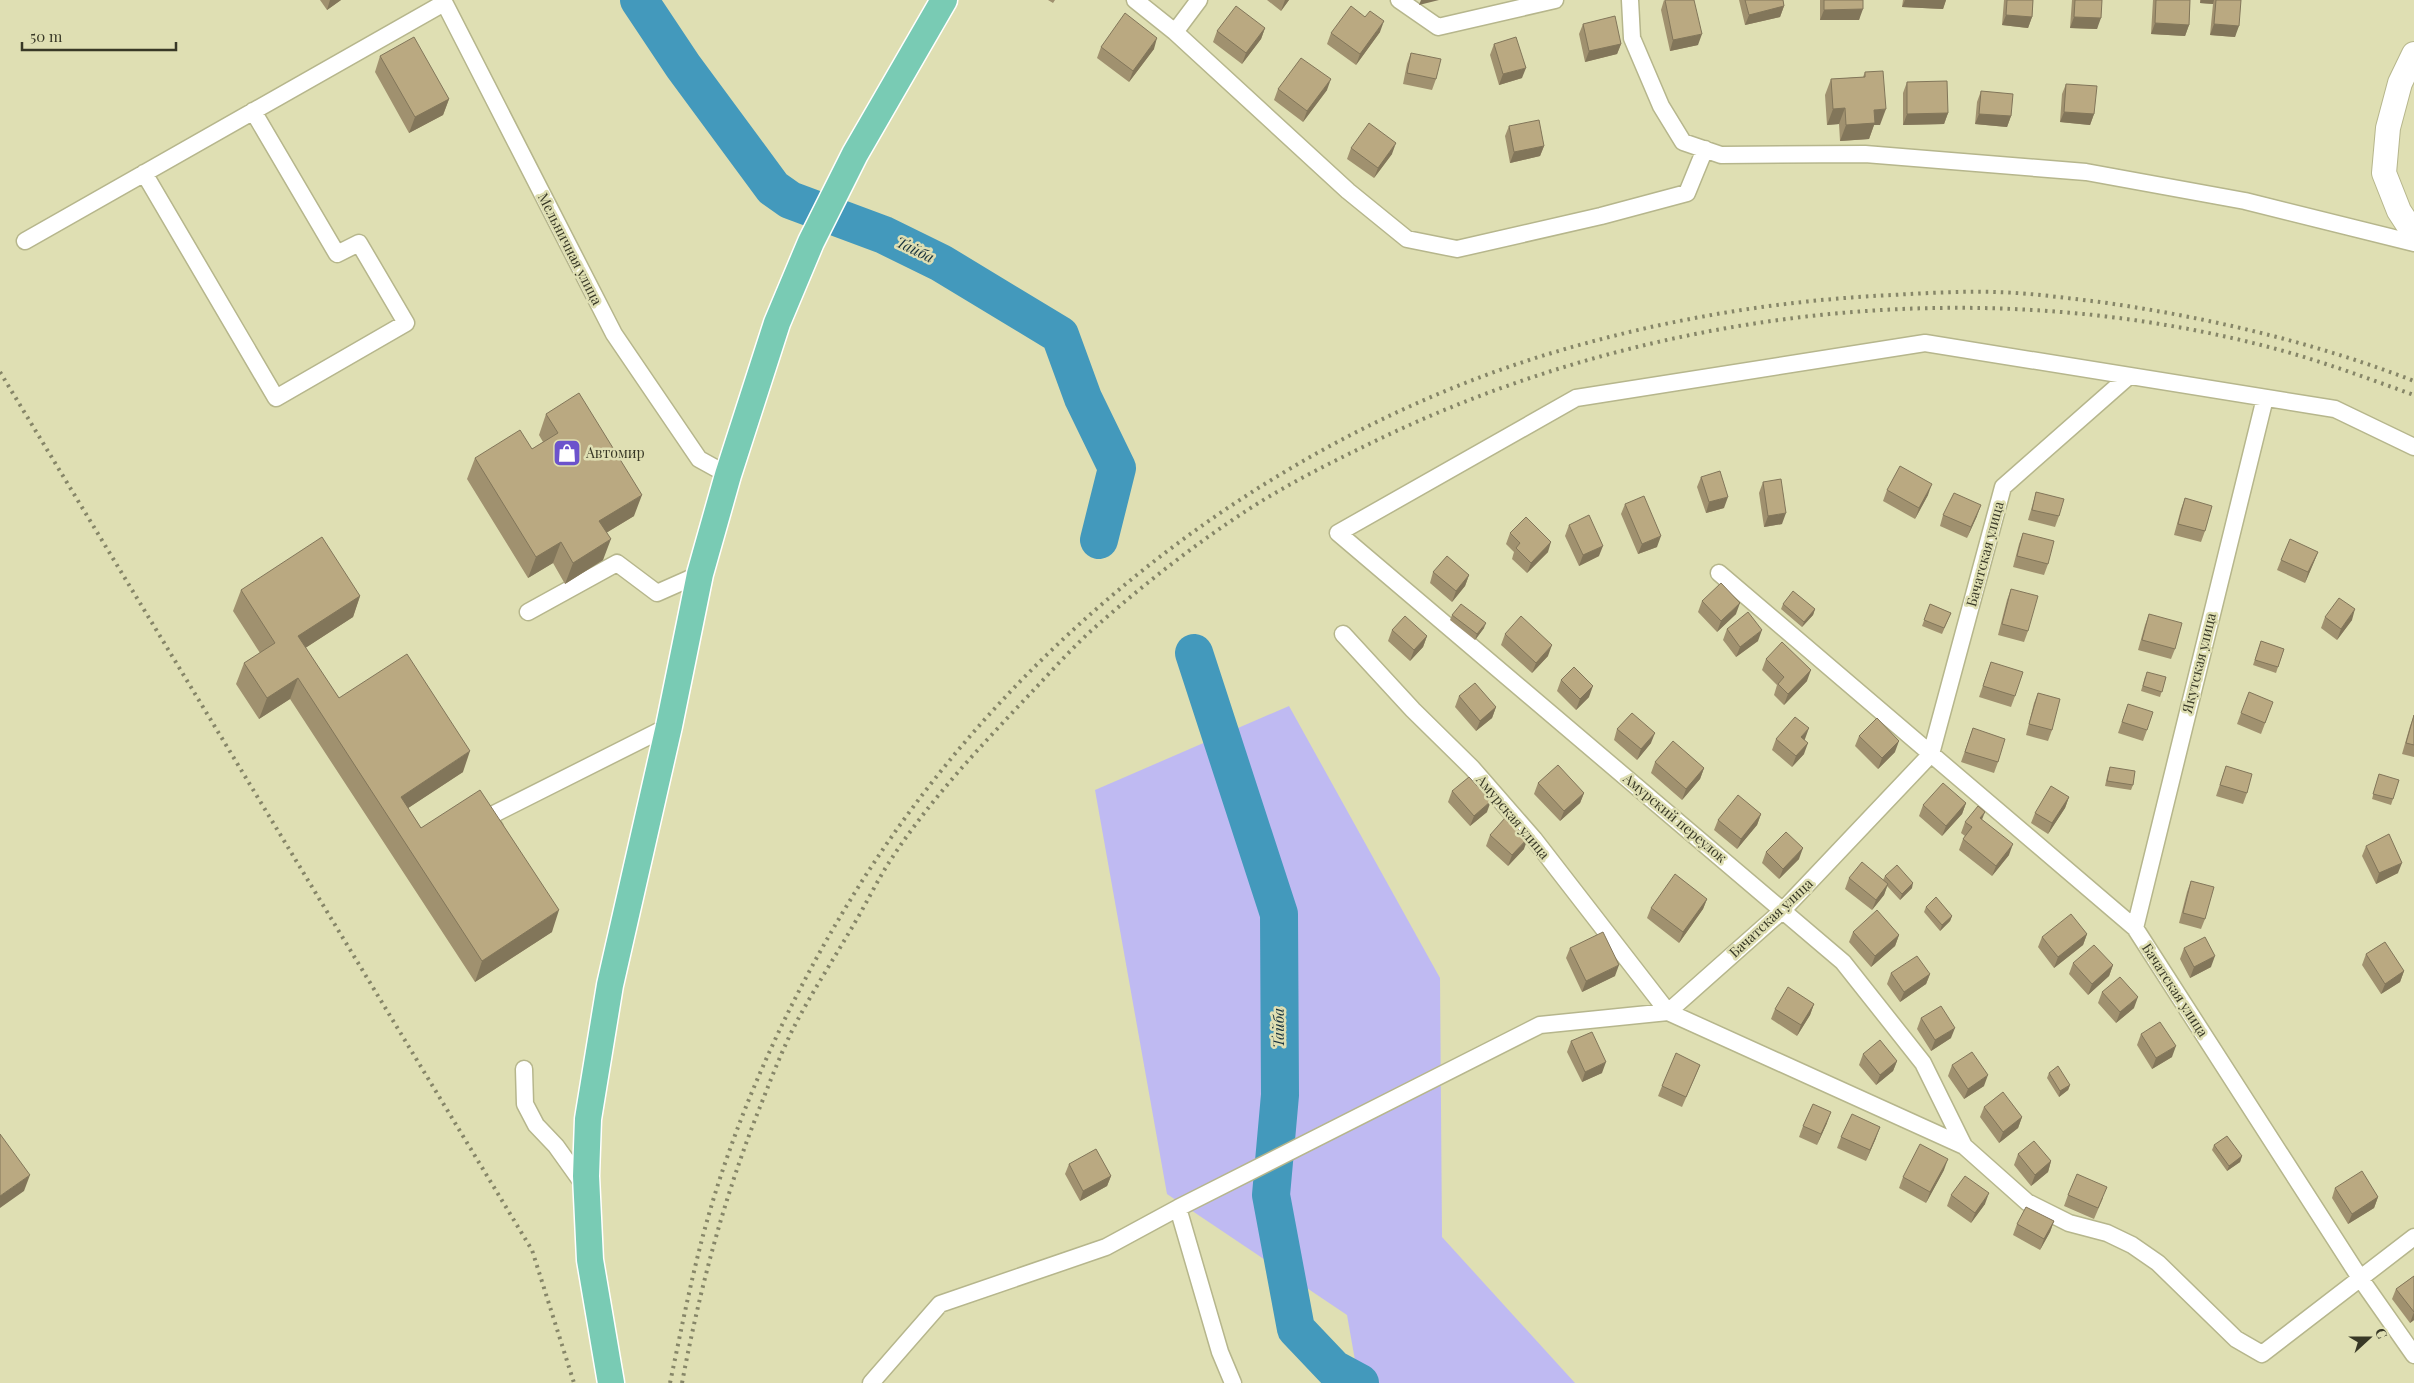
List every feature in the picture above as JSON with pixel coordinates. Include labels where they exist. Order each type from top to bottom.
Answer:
[{"type":"main road","points":[[611,1383],[590,1260],[586,1188],[588,1119],[610,985],[669,726],[700,574],[728,474],[777,323],[811,242],[855,154],[944,0]]},
{"type":"main road","points":[[2414,54],[2400,83],[2388,128],[2384,173],[2399,211],[2414,234]]},
{"type":"street","points":[[1135,0],[1175,32],[1348,191],[1407,238],[1456,249],[1601,216],[1687,193],[1705,149]]},
{"type":"street","points":[[1175,32],[1199,0]]},
{"type":"street","points":[[1399,0],[1438,27],[1555,0]]},
{"type":"street","points":[[1630,0],[1632,38],[1661,106],[1683,142],[1721,155],[1865,154],[2086,172],[2245,200],[2414,243]]},
{"type":"street","points":[[25,241],[444,1]]},
{"type":"street","name":"Мельничная улица","points":[[444,1],[614,334],[699,459],[728,474]]},
{"type":"street","points":[[144,173],[276,398],[406,323],[359,243],[337,254],[253,111]]},
{"type":"street","name":"Амурский переулок","points":[[1964,1146],[1923,1063],[1842,962],[1338,533],[1576,398],[1926,343],[2130,376]]},
{"type":"street","points":[[2130,376],[2335,409],[2414,446]]},
{"type":"street","name":"Бачатская улица","points":[[1668,1012],[1783,910],[1931,754],[2003,487],[2130,376]]},
{"type":"street","name":"Якутская улица","points":[[2136,928],[2265,398]]},
{"type":"street","points":[[528,612],[617,563],[657,593],[700,574]]},
{"type":"street","name":"Бачатская улица","points":[[1719,573],[2136,928],[2360,1278],[2414,1354]]},
{"type":"street","name":"Амурская улица","points":[[1343,634],[1414,710],[1472,768],[1534,839],[1668,1012]]},
{"type":"street","points":[[504,841],[488,817],[669,726]]},
{"type":"street","points":[[872,1383],[940,1304],[1106,1247],[1178,1208],[1540,1025],[1668,1012],[1964,1146],[2027,1202],[2069,1223],[2106,1233],[2132,1246],[2158,1263],[2236,1340],[2262,1354],[2414,1237]]},
{"type":"street","points":[[524,1069],[525,1104],[536,1125],[556,1146],[586,1188]]},
{"type":"street","points":[[1178,1208],[1220,1352],[1233,1383]]},
{"type":"shaded area","points":[[1289,706],[1440,978],[1442,1237],[1575,1383],[1359,1383],[1347,1315],[1167,1194],[1095,790]]},
{"type":"building","points":[[1665,0],[1694,0],[1702,34],[1673,40]]},
{"type":"building","points":[[1745,0],[1783,0],[1784,6],[1749,15]]},
{"type":"building","points":[[1824,0],[1863,0],[1863,9],[1824,10]]},
{"type":"building","points":[[2007,0],[2033,0],[2032,17],[2006,15]]},
{"type":"building","points":[[2075,0],[2102,0],[2101,18],[2074,17]]},
{"type":"building","points":[[2156,0],[2190,0],[2189,25],[2155,23]]},
{"type":"building","points":[[2216,0],[2241,0],[2239,26],[2214,24]]},
{"type":"building","points":[[1236,6],[1265,28],[1246,53],[1217,31]]},
{"type":"building","points":[[1351,6],[1365,17],[1370,11],[1384,21],[1360,54],[1331,33]]},
{"type":"building","points":[[1125,13],[1157,38],[1133,71],[1101,47]]},
{"type":"building","points":[[1615,16],[1621,44],[1589,51],[1583,24]]},
{"type":"building","points":[[414,37],[449,99],[415,117],[380,56]]},
{"type":"building","points":[[1516,37],[1526,68],[1503,74],[1494,44]]},
{"type":"building","points":[[1411,53],[1441,59],[1436,79],[1407,73]]},
{"type":"building","points":[[1301,58],[1331,79],[1307,111],[1278,89]]},
{"type":"building","points":[[1883,71],[1886,109],[1874,110],[1875,123],[1846,125],[1845,108],[1833,109],[1831,79],[1865,77],[1865,72]]},
{"type":"building","points":[[1947,81],[1948,113],[1907,114],[1907,82]]},
{"type":"building","points":[[2066,84],[2097,86],[2094,114],[2064,112]]},
{"type":"building","points":[[1981,91],[2013,94],[2011,116],[1979,114]]},
{"type":"building","points":[[1539,120],[1544,146],[1514,152],[1509,126]]},
{"type":"building","points":[[1369,123],[1396,143],[1378,168],[1351,148]]},
{"type":"building","points":[[579,393],[642,495],[599,521],[611,539],[573,563],[561,542],[536,557],[475,458],[520,430],[532,449],[558,433],[546,414]]},
{"type":"building","points":[[1900,466],[1932,484],[1919,508],[1887,490]]},
{"type":"building","points":[[1720,471],[1728,497],[1709,502],[1701,477]]},
{"type":"building","points":[[1781,479],[1786,513],[1768,516],[1763,482]]},
{"type":"building","points":[[2036,492],[2064,499],[2059,516],[2032,510]]},
{"type":"building","points":[[1954,493],[1981,505],[1971,527],[1943,515]]},
{"type":"building","points":[[1644,496],[1661,536],[1642,544],[1625,504]]},
{"type":"building","points":[[2185,498],[2212,506],[2205,531],[2178,524]]},
{"type":"building","points":[[1589,515],[1603,546],[1583,555],[1569,525]]},
{"type":"building","points":[[1526,517],[1551,542],[1531,563],[1516,548],[1520,543],[1510,533]]},
{"type":"building","points":[[2023,533],[2054,541],[2048,564],[2017,556]]},
{"type":"building","points":[[322,537],[360,596],[298,636],[339,698],[407,654],[470,751],[401,797],[421,828],[480,790],[559,910],[482,961],[298,678],[267,698],[244,663],[275,643],[241,590]]},
{"type":"building","points":[[2290,539],[2318,552],[2308,572],[2281,560]]},
{"type":"building","points":[[1447,556],[1469,575],[1456,591],[1433,572]]},
{"type":"building","points":[[1721,583],[1740,603],[1721,621],[1702,601]]},
{"type":"building","points":[[2011,589],[2038,596],[2028,631],[2002,624]]},
{"type":"building","points":[[1793,591],[1815,609],[1804,622],[1783,604]]},
{"type":"building","points":[[2339,598],[2355,609],[2341,629],[2325,617]]},
{"type":"building","points":[[1461,604],[1486,623],[1477,634],[1452,615]]},
{"type":"building","points":[[1930,604],[1951,613],[1944,628],[1924,620]]},
{"type":"building","points":[[1748,612],[1762,630],[1740,647],[1727,629]]},
{"type":"building","points":[[2149,614],[2182,623],[2175,649],[2142,640]]},
{"type":"building","points":[[1405,616],[1427,636],[1414,650],[1392,630]]},
{"type":"building","points":[[1521,616],[1552,645],[1536,663],[1505,634]]},
{"type":"building","points":[[2261,641],[2284,649],[2278,667],[2255,660]]},
{"type":"building","points":[[1782,642],[1811,670],[1788,694],[1778,684],[1784,677],[1766,659]]},
{"type":"building","points":[[1991,662],[2023,672],[2015,696],[1983,686]]},
{"type":"building","points":[[1574,667],[1593,686],[1580,699],[1561,680]]},
{"type":"building","points":[[2147,672],[2166,677],[2162,692],[2143,686]]},
{"type":"building","points":[[1475,683],[1496,707],[1480,721],[1459,696]]},
{"type":"building","points":[[2249,692],[2273,702],[2265,723],[2241,713]]},
{"type":"building","points":[[2038,693],[2060,699],[2052,730],[2029,724]]},
{"type":"building","points":[[2128,704],[2153,712],[2147,730],[2122,722]]},
{"type":"building","points":[[1632,713],[1655,733],[1641,749],[1617,729]]},
{"type":"building","points":[[2414,715],[2414,745],[2406,743]]},
{"type":"building","points":[[1795,717],[1809,728],[1801,737],[1808,743],[1796,756],[1776,739]]},
{"type":"building","points":[[1877,718],[1899,741],[1882,758],[1859,736]]},
{"type":"building","points":[[1973,728],[2005,739],[1998,762],[1965,752]]},
{"type":"building","points":[[1673,741],[1704,768],[1686,789],[1655,762]]},
{"type":"building","points":[[1558,765],[1584,793],[1564,811],[1538,783]]},
{"type":"building","points":[[2226,766],[2252,774],[2247,793],[2220,785]]},
{"type":"building","points":[[2110,767],[2135,771],[2133,785],[2107,781]]},
{"type":"building","points":[[2379,774],[2399,780],[2393,799],[2373,794]]},
{"type":"building","points":[[1469,777],[1491,801],[1474,816],[1452,791]]},
{"type":"building","points":[[1943,783],[1966,803],[1946,826],[1923,805]]},
{"type":"building","points":[[2051,786],[2069,797],[2052,823],[2035,813]]},
{"type":"building","points":[[1738,795],[1761,814],[1741,839],[1718,820]]},
{"type":"building","points":[[1978,806],[1985,812],[1980,818],[2013,844],[1996,866],[1963,839],[1972,827],[1965,822]]},
{"type":"building","points":[[1505,818],[1528,838],[1512,855],[1490,835]]},
{"type":"building","points":[[1786,832],[1803,848],[1783,869],[1766,852]]},
{"type":"building","points":[[2389,834],[2402,863],[2379,873],[2366,846]]},
{"type":"building","points":[[1862,862],[1888,884],[1876,900],[1849,878]]},
{"type":"building","points":[[1897,865],[1913,883],[1902,894],[1885,876]]},
{"type":"building","points":[[1675,874],[1707,899],[1683,932],[1651,908]]},
{"type":"building","points":[[2191,881],[2214,887],[2205,919],[2183,913]]},
{"type":"building","points":[[1936,897],[1952,916],[1942,925],[1926,907]]},
{"type":"building","points":[[1877,910],[1899,935],[1875,956],[1853,932]]},
{"type":"building","points":[[2071,914],[2087,934],[2058,957],[2042,937]]},
{"type":"building","points":[[1603,932],[1619,965],[1586,981],[1570,948]]},
{"type":"building","points":[[2205,937],[2215,956],[2194,967],[2184,948]]},
{"type":"building","points":[[2385,942],[2404,971],[2385,984],[2366,954]]},
{"type":"building","points":[[2094,945],[2113,965],[2092,984],[2073,963]]},
{"type":"building","points":[[1917,956],[1930,974],[1904,992],[1891,973]]},
{"type":"building","points":[[2120,977],[2138,997],[2120,1012],[2102,992]]},
{"type":"building","points":[[1788,987],[1814,1004],[1801,1025],[1775,1009]]},
{"type":"building","points":[[1941,1006],[1955,1028],[1935,1040],[1921,1018]]},
{"type":"building","points":[[2160,1022],[2176,1046],[2156,1058],[2141,1034]]},
{"type":"building","points":[[1592,1032],[1606,1062],[1585,1072],[1571,1041]]},
{"type":"building","points":[[1880,1040],[1897,1061],[1880,1075],[1863,1054]]},
{"type":"building","points":[[1972,1052],[1988,1075],[1968,1089],[1952,1065]]},
{"type":"building","points":[[1676,1053],[1700,1065],[1686,1097],[1662,1086]]},
{"type":"building","points":[[2058,1066],[2070,1085],[2060,1091],[2049,1073]]},
{"type":"building","points":[[2003,1092],[2022,1117],[2003,1132],[1984,1107]]},
{"type":"building","points":[[1813,1104],[1831,1112],[1821,1134],[1803,1126]]},
{"type":"building","points":[[1852,1114],[1880,1127],[1870,1150],[1841,1137]]},
{"type":"building","points":[[0,1134],[30,1175],[0,1196]]},
{"type":"building","points":[[2227,1136],[2242,1156],[2229,1166],[2214,1145]]},
{"type":"building","points":[[2034,1141],[2051,1161],[2035,1175],[2018,1154]]},
{"type":"building","points":[[1920,1144],[1948,1159],[1930,1192],[1903,1177]]},
{"type":"building","points":[[1096,1149],[1111,1176],[1083,1191],[1069,1164]]},
{"type":"building","points":[[2362,1171],[2378,1197],[2352,1214],[2335,1188]]},
{"type":"building","points":[[2077,1174],[2107,1187],[2098,1208],[2068,1195]]},
{"type":"building","points":[[1965,1176],[1989,1193],[1975,1213],[1951,1195]]},
{"type":"building","points":[[2026,1207],[2054,1221],[2044,1239],[2017,1224]]},
{"type":"building","points":[[2414,1276],[2414,1312],[2396,1289]]},
{"type":"waterway","name":"Тайба","points":[[639,0],[683,66],[773,188],[790,200],[884,235],[941,263],[1060,335],[1083,398],[1117,468],[1099,540]]},
{"type":"waterway","name":"Тайба","points":[[1194,653],[1279,914],[1280,1095],[1271,1195],[1296,1329],[1334,1369],[1360,1383]]},
{"type":"railway","points":[[670,1383],[703,1235],[735,1134],[785,1018],[804,980],[846,907],[911,809],[986,717],[1070,633],[1161,556],[1259,488],[1363,429],[1471,381],[1583,344],[1659,325],[1736,311],[1853,297],[1983,292],[2100,302],[2180,315],[2259,332],[2337,354],[2414,381]]},
{"type":"railway","points":[[682,1383],[705,1278],[724,1209],[747,1141],[781,1054],[810,998],[903,841],[954,777],[1081,640],[1171,564],[1228,523],[1275,493],[1367,445],[1471,399],[1580,362],[1692,335],[1805,317],[1920,308],[2035,310],[2149,322],[2280,350],[2414,395]]},
{"type":"railway","points":[[0,372],[532,1250],[574,1383]]},
{"type":"place","name":"Автомир","points":[[567,453]]}]
